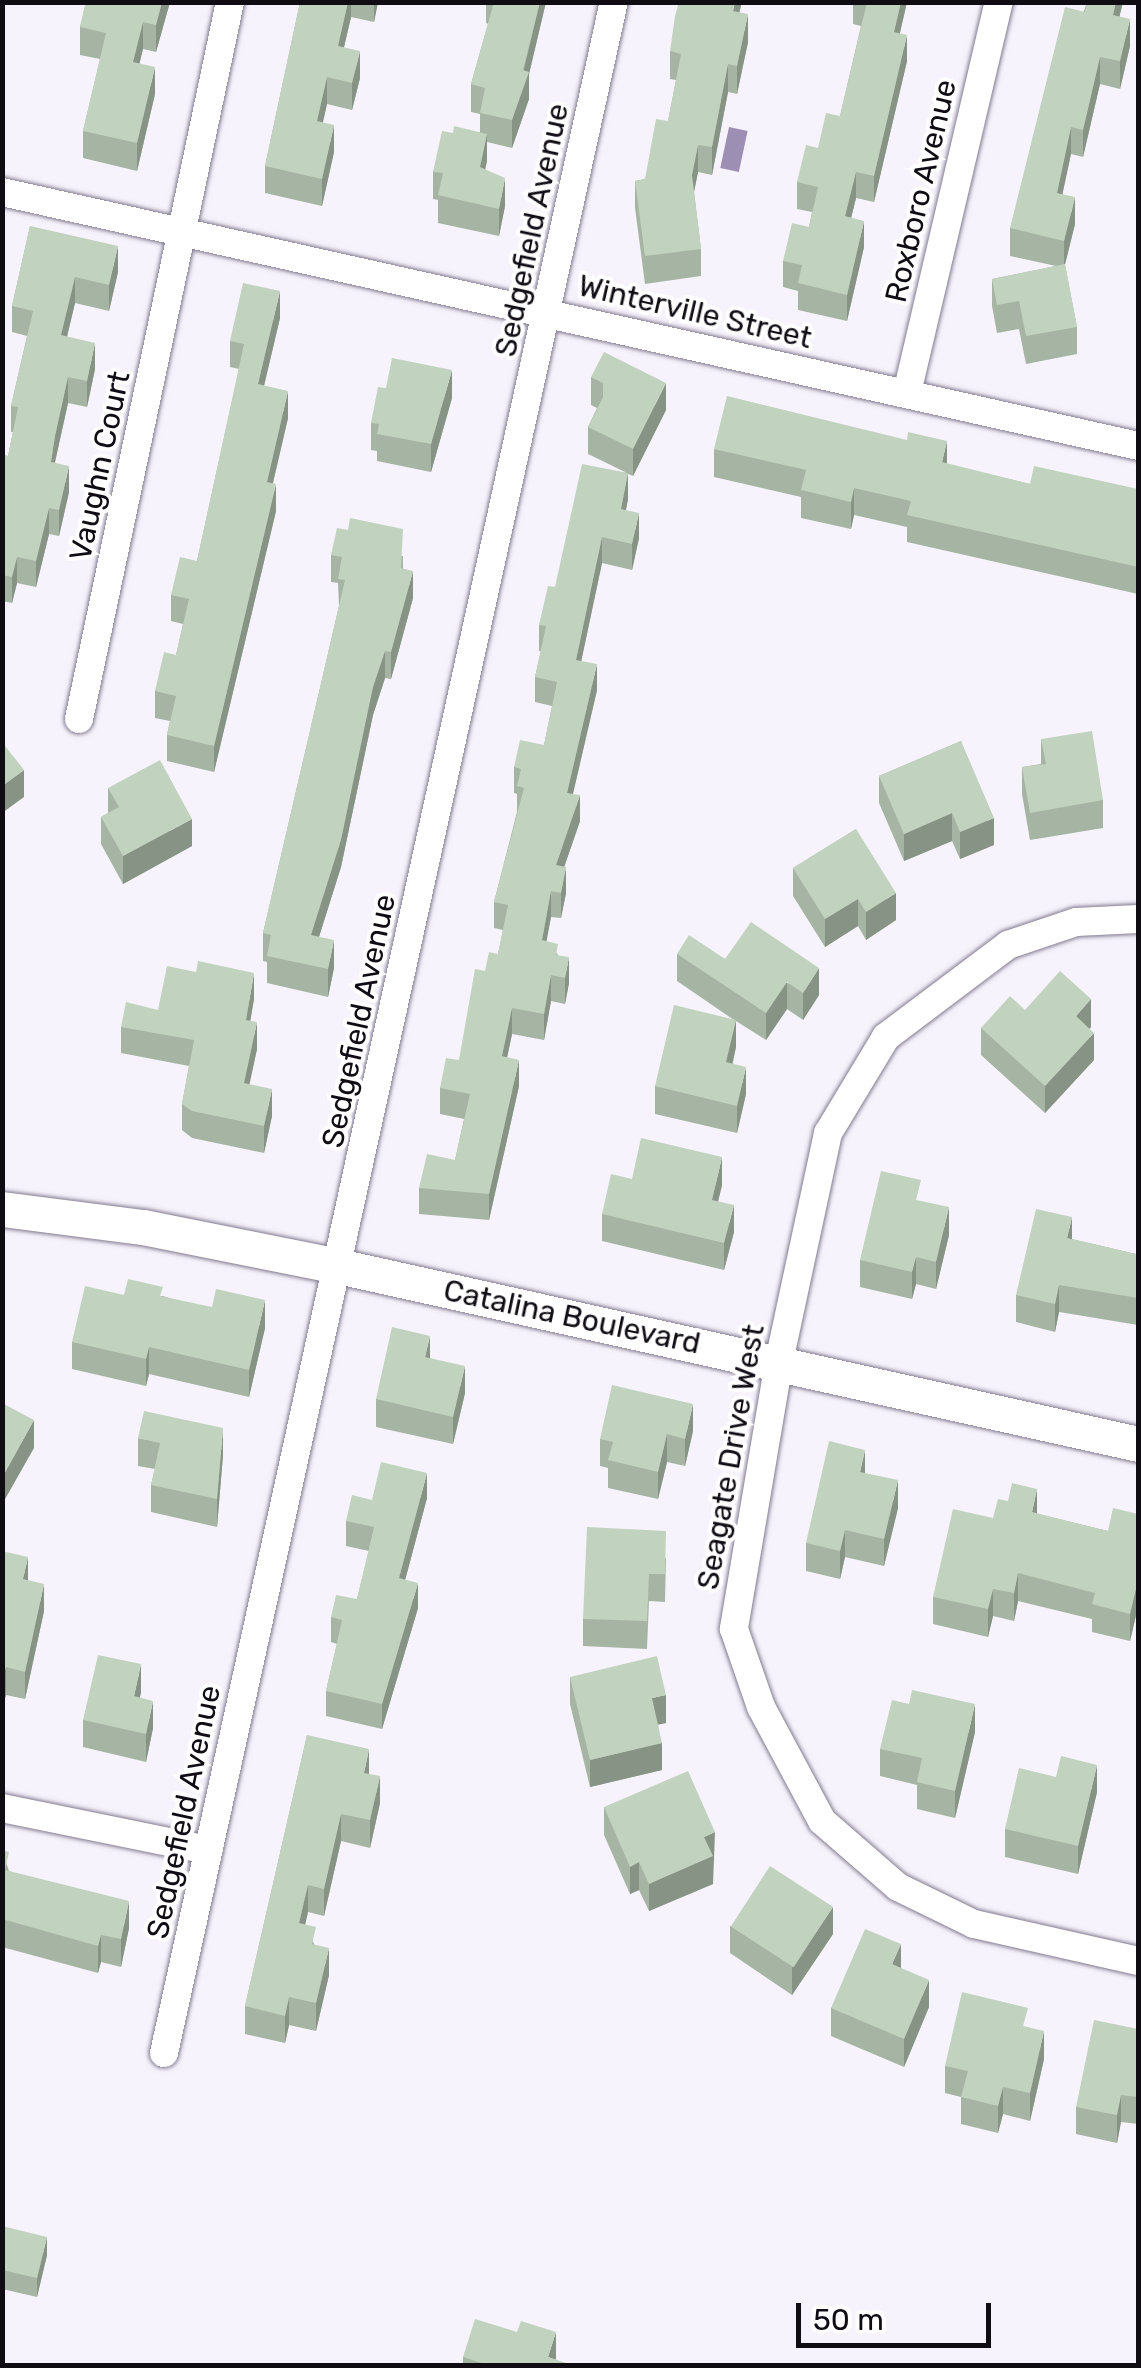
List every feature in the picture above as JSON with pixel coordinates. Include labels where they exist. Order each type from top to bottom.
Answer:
[{"type":"street","name":"Vaughn Court","points":[[80,718],[230,2]]},
{"type":"street","name":"Sedgefield Avenue","points":[[164,2053],[614,2]]},
{"type":"street","name":"Roxboro Avenue","points":[[906,394],[999,2]]},
{"type":"street","name":"Winterville Street","points":[[2,192],[184,228],[1138,446]]},
{"type":"street","name":"Seagate Drive West","points":[[1138,919],[1076,922],[1008,945],[886,1037],[828,1133],[779,1362],[734,1628],[761,1707],[822,1821],[898,1888],[974,1924],[1138,1961]]},
{"type":"street","name":"Catalina Boulevard","points":[[2,1209],[142,1227],[338,1266],[1138,1444]]},
{"type":"street","points":[[2,1808],[208,1850]]},
{"type":"shaded area","points":[[729,127],[748,131],[739,172],[720,168]]},
{"type":"building","points":[[86,2],[162,2],[156,25],[143,22],[133,62],[155,67],[137,143],[83,131],[106,33],[80,27]]},
{"type":"building","points":[[300,2],[348,2],[338,46],[360,51],[352,83],[327,77],[317,121],[334,125],[322,179],[265,166]]},
{"type":"building","points":[[494,2],[540,2],[523,70],[529,72],[512,120],[480,113],[485,88],[471,84]]},
{"type":"building","points":[[679,2],[735,2],[733,11],[748,14],[737,66],[728,64],[712,147],[698,145],[692,175],[701,249],[645,256],[635,181],[645,179],[656,119],[668,121],[681,54],[670,51]]},
{"type":"building","points":[[867,2],[901,2],[894,32],[907,35],[874,176],[856,172],[845,216],[864,221],[847,295],[798,283],[802,265],[783,261],[792,223],[809,227],[818,187],[797,182],[806,145],[818,148],[826,113],[840,116]]},
{"type":"building","points":[[1087,2],[1116,2],[1113,15],[1130,19],[1120,61],[1100,57],[1083,130],[1071,127],[1057,193],[1075,197],[1064,241],[1010,228],[1065,7],[1085,12]]},
{"type":"building","points":[[454,126],[487,134],[480,167],[505,178],[499,209],[438,195],[443,173],[433,172],[442,131],[453,133]]},
{"type":"building","points":[[30,226],[118,246],[109,285],[75,277],[61,335],[95,343],[87,381],[68,377],[55,436],[51,462],[69,466],[59,510],[49,508],[36,561],[17,557],[12,577],[2,575],[2,455],[8,456],[18,407],[11,406],[33,311],[12,306]]},
{"type":"building","points":[[1065,264],[1077,327],[1026,336],[1019,301],[997,305],[992,279]]},
{"type":"building","points":[[243,283],[280,291],[258,384],[288,391],[267,482],[276,484],[214,746],[167,735],[176,696],[155,691],[164,652],[176,655],[189,599],[171,595],[180,557],[197,561],[244,344],[230,341]]},
{"type":"building","points":[[604,352],[666,383],[633,449],[588,427],[603,397],[603,383],[591,377]]},
{"type":"building","points":[[392,358],[452,370],[431,444],[377,434],[379,424],[371,423],[378,387],[386,388]]},
{"type":"building","points":[[727,396],[907,440],[908,432],[947,441],[942,462],[1030,484],[1034,466],[1138,489],[1138,567],[907,515],[911,501],[854,488],[851,502],[801,490],[806,470],[714,449]]},
{"type":"building","points":[[582,464],[628,473],[621,509],[639,513],[632,544],[602,537],[576,660],[597,664],[567,793],[580,795],[556,865],[566,867],[561,893],[551,891],[542,940],[558,944],[556,955],[569,957],[565,978],[551,975],[544,1014],[512,1008],[502,1056],[519,1060],[489,1194],[419,1188],[427,1154],[455,1160],[470,1094],[440,1088],[446,1058],[459,1060],[475,969],[485,971],[489,952],[498,954],[508,905],[494,902],[524,788],[517,786],[521,769],[514,767],[520,740],[544,745],[557,682],[535,677],[546,626],[539,625],[548,586],[555,587]]},
{"type":"building","points":[[350,518],[403,529],[401,568],[413,571],[391,652],[385,651],[373,687],[341,840],[311,935],[334,940],[328,969],[267,956],[271,935],[263,933],[345,580],[338,579],[342,557],[331,555],[337,528],[348,530]]},
{"type":"building","points":[[1092,731],[1103,800],[1030,813],[1022,767],[1046,764],[1041,739]]},
{"type":"building","points":[[961,741],[994,818],[960,832],[952,813],[904,834],[879,776]]},
{"type":"building","points":[[2,742],[24,770],[2,786]]},
{"type":"building","points":[[160,760],[192,819],[123,856],[101,817],[119,807],[108,788]]},
{"type":"building","points":[[856,829],[896,893],[866,912],[858,899],[825,919],[793,868]]},
{"type":"building","points":[[751,922],[819,968],[803,993],[787,982],[766,1013],[677,954],[689,935],[725,959]]},
{"type":"building","points":[[198,961],[254,973],[246,1020],[257,1022],[244,1083],[272,1089],[264,1126],[192,1111],[182,1104],[194,1040],[121,1027],[126,1002],[158,1010],[167,966],[196,972]]},
{"type":"building","points":[[1060,971],[1091,999],[1076,1016],[1094,1033],[1045,1086],[981,1028],[1010,996],[1025,1010]]},
{"type":"building","points":[[674,1005],[736,1020],[726,1062],[746,1067],[737,1106],[655,1086]]},
{"type":"building","points":[[641,1138],[722,1157],[712,1200],[734,1205],[724,1243],[602,1214],[611,1174],[632,1179]]},
{"type":"building","points":[[881,1171],[921,1180],[916,1200],[949,1207],[936,1262],[916,1257],[912,1272],[860,1260]]},
{"type":"building","points":[[1036,1209],[1072,1217],[1067,1238],[1136,1254],[1138,1249],[1138,1298],[1059,1285],[1055,1304],[1016,1295]]},
{"type":"building","points":[[128,1279],[163,1287],[160,1296],[212,1307],[216,1289],[265,1300],[249,1370],[149,1347],[146,1359],[72,1342],[85,1286],[124,1295]]},
{"type":"building","points":[[392,1327],[430,1336],[425,1357],[465,1366],[453,1417],[376,1399]]},
{"type":"building","points":[[612,1385],[693,1404],[685,1439],[667,1434],[658,1472],[608,1460],[613,1442],[600,1439]]},
{"type":"building","points":[[2,1403],[34,1420],[4,1474],[2,1473]]},
{"type":"building","points":[[144,1411],[223,1428],[217,1499],[151,1485],[160,1443],[138,1438]]},
{"type":"building","points":[[829,1441],[865,1450],[860,1472],[898,1480],[884,1539],[845,1530],[840,1551],[806,1543]]},
{"type":"building","points":[[381,1462],[427,1473],[399,1578],[418,1583],[382,1704],[326,1691],[342,1620],[331,1617],[336,1595],[357,1599],[374,1527],[346,1521],[352,1495],[372,1500]]},
{"type":"building","points":[[1012,1483],[1037,1489],[1032,1512],[1108,1531],[1113,1508],[1138,1514],[1138,1580],[1130,1614],[1092,1604],[1095,1593],[1018,1573],[1014,1593],[993,1589],[988,1609],[933,1597],[953,1509],[993,1518],[998,1499],[1008,1501]]},
{"type":"building","points":[[587,1527],[666,1531],[665,1574],[649,1574],[647,1621],[583,1619]]},
{"type":"building","points":[[2,1551],[28,1557],[23,1579],[44,1584],[25,1672],[6,1667],[2,1681]]},
{"type":"building","points":[[98,1655],[141,1664],[134,1696],[153,1701],[146,1734],[83,1720]]},
{"type":"building","points":[[657,1656],[666,1695],[652,1698],[662,1743],[590,1760],[570,1677]]},
{"type":"building","points":[[912,1690],[975,1704],[955,1791],[917,1782],[922,1758],[880,1749],[892,1700],[909,1704]]},
{"type":"building","points":[[307,1735],[369,1749],[364,1773],[380,1776],[370,1820],[341,1814],[324,1889],[308,1885],[299,1923],[316,1927],[312,1944],[329,1948],[316,2003],[289,1997],[285,2016],[245,2006]]},
{"type":"building","points":[[1061,1756],[1097,1765],[1078,1846],[1005,1829],[1019,1768],[1056,1777]]},
{"type":"building","points":[[688,1771],[715,1832],[704,1837],[713,1856],[649,1884],[639,1862],[630,1867],[604,1807]]},
{"type":"building","points":[[2,1850],[9,1852],[5,1870],[129,1901],[121,1939],[101,1935],[98,1946],[2,1919]]},
{"type":"building","points":[[770,1866],[833,1907],[794,1967],[731,1926]]},
{"type":"building","points":[[865,1929],[901,1944],[892,1964],[929,1980],[904,2039],[831,2008]]},
{"type":"building","points":[[962,1992],[1028,2008],[1023,2026],[1044,2031],[1030,2093],[1003,2087],[998,2106],[961,2097],[968,2071],[945,2066]]},
{"type":"building","points":[[1094,2020],[1138,2029],[1138,2097],[1121,2095],[1117,2115],[1076,2107]]},
{"type":"building","points":[[2,2226],[47,2237],[37,2278],[2,2270]]},
{"type":"building","points":[[475,2319],[517,2332],[521,2321],[556,2332],[548,2357],[566,2363],[565,2366],[491,2366],[463,2357]]}]
